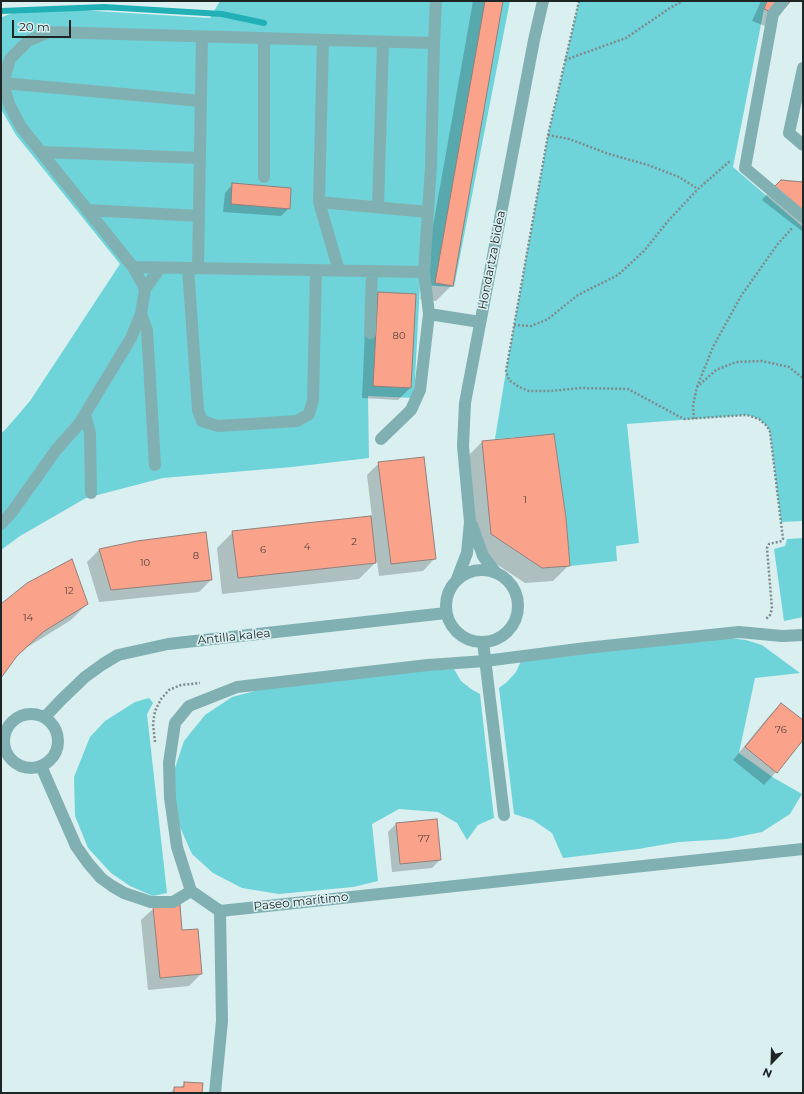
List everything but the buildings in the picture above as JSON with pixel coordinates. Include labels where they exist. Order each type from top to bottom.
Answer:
[{"type":"street","points":[[381,439],[410,410],[420,390],[430,314],[424,272],[431,166],[436,1]]},
{"type":"street","name":"Hondartza bidea","points":[[470,522],[463,446],[466,403],[480,322],[542,1]]},
{"type":"street","points":[[784,1],[773,14],[745,168],[803,217]]},
{"type":"street","points":[[145,289],[133,267],[21,127],[9,104],[3,83],[10,59],[28,41],[49,32],[434,43]]},
{"type":"street","points":[[202,37],[199,216],[193,268],[198,410],[202,421],[218,426],[297,420],[309,414],[313,400],[316,271]]},
{"type":"street","points":[[264,38],[264,177]]},
{"type":"street","points":[[323,40],[319,202],[339,271]]},
{"type":"street","points":[[378,207],[383,42]]},
{"type":"street","points":[[803,68],[789,133],[803,145]]},
{"type":"street","points":[[3,83],[201,101]]},
{"type":"street","points":[[41,152],[200,158]]},
{"type":"street","points":[[319,202],[428,212]]},
{"type":"street","points":[[88,210],[199,216]]},
{"type":"street","points":[[133,267],[424,272]]},
{"type":"street","points":[[1,524],[12,512],[56,450],[79,424],[131,338],[141,314],[145,289],[160,268]]},
{"type":"street","points":[[370,333],[372,271]]},
{"type":"street","points":[[141,314],[147,330],[155,465]]},
{"type":"street","points":[[430,314],[480,322]]},
{"type":"street","points":[[85,414],[90,433],[92,492]]},
{"type":"street","points":[[470,522],[483,556],[496,573]]},
{"type":"street","points":[[457,579],[466,573],[476,570],[486,570],[496,573],[507,580],[514,590],[518,602],[517,614],[513,625],[505,634],[494,640],[483,642],[470,640],[459,634],[450,625],[446,613],[446,600],[448,594],[457,579],[466,554],[470,522]]},
{"type":"street","name":"Antilla kalea","points":[[45,717],[85,677],[118,655],[168,644],[446,613]]},
{"type":"street","points":[[215,1093],[222,1021],[220,911],[191,892],[177,847],[170,798],[169,763],[175,723],[189,706],[238,687],[739,632],[782,636],[803,634]]},
{"type":"street","points":[[483,642],[504,815]]},
{"type":"street","points":[[27,713],[45,717],[52,723],[56,730],[58,739],[58,747],[53,757],[46,764],[37,768],[26,768],[16,764],[5,752],[3,731],[9,723],[18,716],[27,713]]},
{"type":"street","points":[[41,766],[76,846],[101,878],[124,893],[151,902],[173,902],[191,892]]},
{"type":"street","name":"Paseo marítimo","points":[[220,911],[803,849]]},
{"type":"path","points":[[579,1],[548,135],[506,371],[509,380],[518,388],[529,391],[551,392],[581,388],[628,389],[684,419],[747,415],[759,419],[767,426],[770,432],[783,539],[782,541],[769,544],[767,548],[772,609],[770,615],[765,620]]},
{"type":"path","points":[[565,60],[626,38],[670,8],[683,1]]},
{"type":"path","points":[[548,135],[569,139],[609,154],[648,164],[679,177],[698,189]]},
{"type":"path","points":[[514,325],[531,326],[548,319],[578,295],[618,275],[644,251],[668,221],[698,189],[749,146]]},
{"type":"path","points":[[694,419],[693,404],[697,387],[713,348],[741,296],[777,245],[803,217]]},
{"type":"path","points":[[697,387],[716,370],[736,362],[762,361],[789,367],[803,378]]},
{"type":"path","points":[[156,747],[153,724],[155,711],[161,699],[169,690],[181,685],[205,683]]},
{"type":"shaded area","points":[[220,1],[510,1],[454,287],[420,285],[414,398],[368,396],[369,458],[292,467],[163,478],[86,498],[20,536],[1,550],[1,433],[30,401],[120,264],[16,135],[1,109],[1,19],[2,17],[29,7],[210,18]]},
{"type":"shaded area","points":[[579,1],[767,1],[764,9],[733,167],[803,227],[803,521],[781,522],[770,432],[767,426],[759,419],[747,415],[627,424],[639,543],[616,546],[617,561],[570,566],[566,518],[554,434],[495,439],[548,135]]},
{"type":"shaded area","points":[[803,538],[803,617],[784,621],[774,549],[785,546],[787,539]]},
{"type":"shaded area","points":[[720,637],[746,640],[762,645],[800,673],[755,678],[739,753],[774,778],[802,794],[790,814],[762,832],[727,839],[679,842],[638,849],[563,858],[552,833],[533,820],[514,814],[499,688],[516,672],[521,661]]},
{"type":"shaded area","points":[[454,669],[461,681],[480,694],[494,818],[478,825],[467,840],[457,823],[438,812],[399,809],[372,824],[378,881],[353,887],[279,894],[242,888],[213,873],[192,854],[178,823],[173,791],[174,771],[184,741],[205,715],[232,697],[266,688],[419,670]]},
{"type":"shaded area","points":[[149,698],[153,703],[147,714],[167,893],[153,896],[130,886],[111,873],[88,848],[75,816],[74,777],[90,737],[105,721],[135,702]]},
{"type":"waterway","points":[[1,11],[104,7],[222,14],[264,23]]}]
